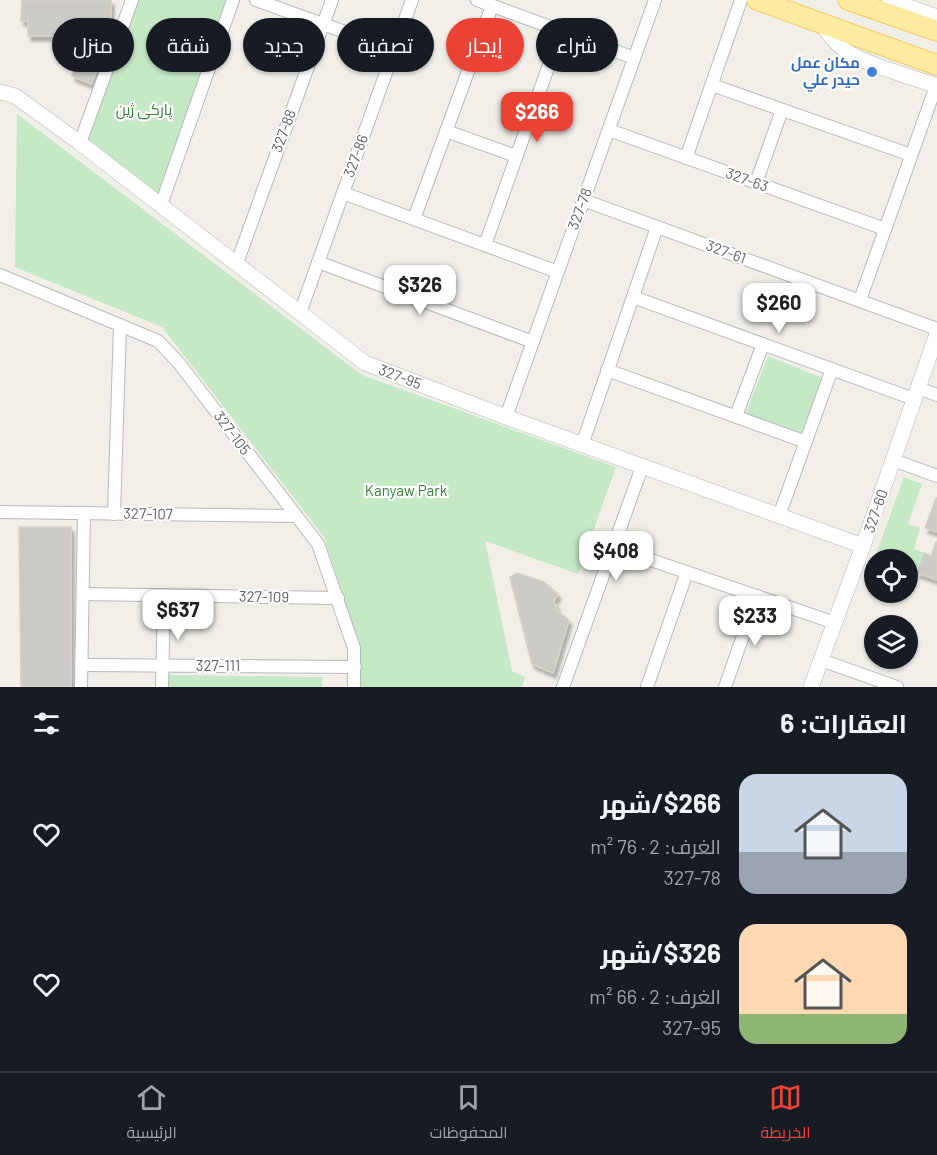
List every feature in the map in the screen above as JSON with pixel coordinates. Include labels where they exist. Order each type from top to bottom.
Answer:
[{"type":"highway","points":[[757,0],[937,65]]},
{"type":"highway","points":[[848,0],[937,32]]},
{"type":"highway","points":[[905,53],[937,58]]},
{"type":"street","points":[[80,143],[132,0]]},
{"type":"street","points":[[160,205],[233,0]]},
{"type":"street","points":[[256,0],[306,18]]},
{"type":"street","name":"327-88","points":[[325,19],[332,0]]},
{"type":"street","name":"327-86","points":[[406,18],[412,0]]},
{"type":"street","points":[[477,0],[536,22]]},
{"type":"street","name":"327-78","points":[[506,417],[655,0]]},
{"type":"street","points":[[686,158],[741,0]]},
{"type":"street","points":[[889,0],[937,17]]},
{"type":"street","points":[[414,219],[492,6]]},
{"type":"street","points":[[821,23],[845,50],[862,59],[936,86],[860,300]]},
{"type":"street","points":[[618,52],[634,58]]},
{"type":"street","name":"327-88","points":[[237,262],[306,72]]},
{"type":"street","name":"327-86","points":[[300,313],[386,72]]},
{"type":"street","points":[[485,245],[546,72]]},
{"type":"street","points":[[711,85],[911,155]]},
{"type":"street","name":"327-95","points":[[0,92],[15,96],[80,143],[365,363],[582,445],[863,546]]},
{"type":"street","points":[[756,183],[782,110]]},
{"type":"street","name":"327-63","points":[[609,130],[885,229]]},
{"type":"street","points":[[446,131],[516,156]]},
{"type":"street","points":[[343,193],[558,272]]},
{"type":"street","name":"327-61","points":[[583,200],[937,329]]},
{"type":"street","points":[[582,445],[657,227]]},
{"type":"street","points":[[318,262],[533,342]]},
{"type":"street","name":"327-105","points":[[0,275],[158,341],[178,362],[318,544],[354,648],[354,687]]},
{"type":"street","points":[[633,297],[832,369],[916,394],[937,395]]},
{"type":"street","points":[[114,514],[120,325]]},
{"type":"street","name":"327-60","points":[[811,687],[937,334]]},
{"type":"street","points":[[736,416],[763,344]]},
{"type":"street","points":[[778,516],[832,369]]},
{"type":"street","points":[[608,370],[806,442]]},
{"type":"street","points":[[893,460],[937,476]]},
{"type":"street","points":[[563,687],[642,467]]},
{"type":"street","name":"327-107","points":[[0,513],[296,516]]},
{"type":"street","points":[[81,687],[84,513]]},
{"type":"street","points":[[613,547],[835,623]]},
{"type":"street","points":[[647,687],[687,572]]},
{"type":"street","name":"327-109","points":[[83,594],[338,598]]},
{"type":"street","points":[[162,687],[164,595]]},
{"type":"street","points":[[725,687],[758,596]]},
{"type":"street","points":[[821,660],[897,687]]},
{"type":"street","name":"327-111","points":[[81,665],[355,667]]},
{"type":"green space","name":"پارکی ژین","points":[[135,0],[230,0],[224,18],[146,18],[146,72],[205,72],[160,198],[85,140],[109,72],[134,72],[134,18],[129,18]]},
{"type":"green space","name":"Kanyaw Park","points":[[17,114],[362,375],[616,467],[578,574],[485,541],[512,671],[525,677],[522,687],[359,687],[359,646],[324,537],[162,327],[15,267]]},
{"type":"green space","points":[[768,356],[827,380],[805,437],[746,413]]},
{"type":"green space","points":[[904,477],[922,484],[908,524],[920,528],[914,549],[878,549]]},
{"type":"green space","points":[[918,551],[924,553],[918,569]]},
{"type":"green space","points":[[168,675],[322,677],[322,687],[168,687]]},
{"type":"building","points":[[22,0],[111,0],[111,18],[52,18],[52,36],[28,36],[28,21],[21,21]]},
{"type":"building","points":[[73,72],[96,72],[91,84],[72,76]]},
{"type":"building","points":[[937,498],[937,532],[925,528]]},
{"type":"building","points":[[19,527],[71,527],[71,687],[21,687]]},
{"type":"building","points":[[937,542],[937,580],[918,573],[924,553],[931,556]]},
{"type":"building","points":[[517,573],[544,582],[558,594],[553,603],[557,605],[555,609],[569,620],[553,673],[532,664],[510,577]]},
{"type":"place","name":"مكان عمل حيدر علي","points":[[872,72]]}]
